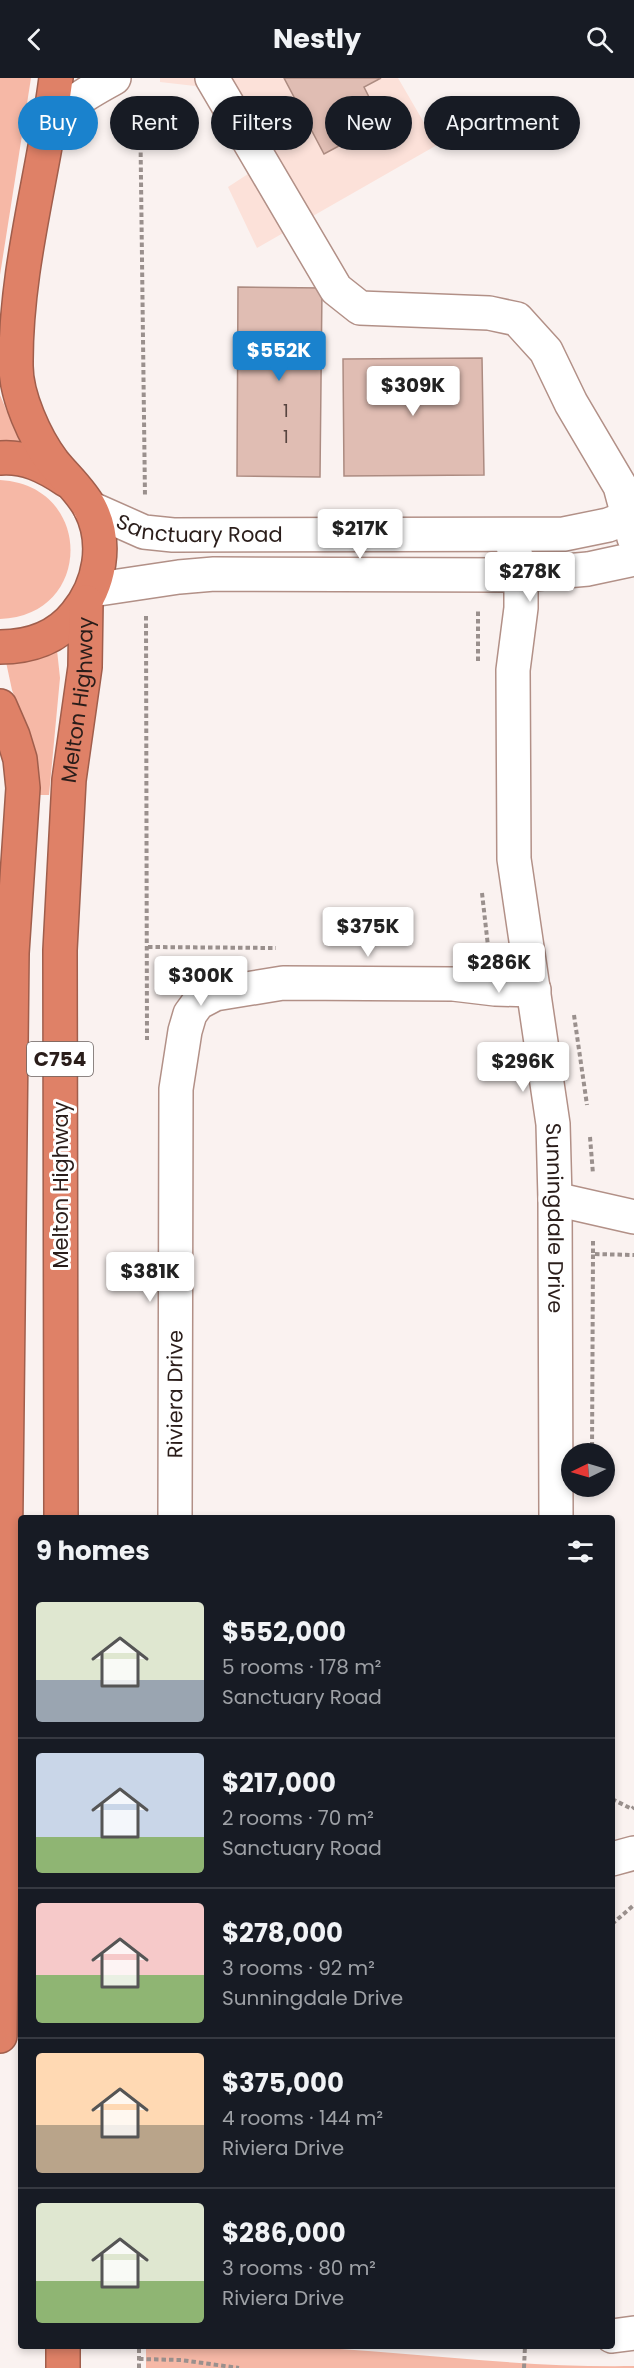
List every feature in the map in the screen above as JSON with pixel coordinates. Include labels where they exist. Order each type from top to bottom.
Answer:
[{"type":"highway","name":"Melton Highway","points":[[54,96],[56,78]]},
{"type":"highway","name":"Melton Highway","points":[[47,150],[22,278],[16,368],[21,395],[32,427],[52,460],[81,496],[99,535],[100,563],[89,596],[85,667],[69,780],[60,950],[61,1515]]},
{"type":"highway","points":[[0,458],[14,457],[45,465],[81,496]]},
{"type":"highway","name":"Melton Highway","points":[[0,647],[19,647],[45,639],[68,624],[89,596]]},
{"type":"highway","name":"C754","points":[[0,706],[20,759],[23,788],[12,953],[0,2036]]},
{"type":"highway","points":[[63,2349],[63,2368]]},
{"type":"street","points":[[212,78],[336,289],[360,308],[489,313],[517,319],[546,351],[571,403],[620,486],[633,523]]},
{"type":"street","points":[[85,96],[127,83]]},
{"type":"street","name":"Sanctuary Road","points":[[81,496],[144,532],[173,535],[564,534],[633,523]]},
{"type":"street","name":"Sunningdale Drive","points":[[510,535],[511,575],[521,608],[513,670],[514,859],[553,1124],[556,1515]]},
{"type":"street","name":"Sanctuary Road","points":[[89,596],[144,583],[214,574],[511,575],[588,569],[634,559]]},
{"type":"street","name":"Riviera Drive","points":[[453,984],[528,956]]},
{"type":"street","name":"Riviera Drive","points":[[174,1515],[176,1089],[185,1031],[190,1014],[198,1002],[215,994],[283,984],[453,984],[534,990]]},
{"type":"street","points":[[555,1214],[593,1229],[634,1219]]},
{"type":"street","points":[[615,2336],[634,2333]]},
{"type":"path","points":[[127,83],[144,532]]},
{"type":"path","points":[[144,583],[146,618]]},
{"type":"path","points":[[478,608],[478,664]]},
{"type":"path","points":[[481,883],[491,970]]},
{"type":"path","points":[[148,947],[221,948]]},
{"type":"path","points":[[572,1004],[587,1109]]},
{"type":"path","points":[[589,1130],[593,1229],[592,1443]]},
{"type":"path","points":[[593,1229],[634,1255]]},
{"type":"path","points":[[615,1800],[634,1808]]},
{"type":"path","points":[[615,1921],[634,1905]]},
{"type":"path","points":[[139,2349],[139,2368]]},
{"type":"path","points":[[524,2368],[525,2349]]},
{"type":"path","points":[[139,2359],[181,2360],[238,2368]]},
{"type":"shaded area","points":[[0,78],[31,78],[28,96],[18,96],[20,150],[0,275]]},
{"type":"shaded area","points":[[160,78],[398,78],[408,96],[325,96],[325,150],[412,150],[412,102],[424,123],[424,150],[428,150],[257,248],[228,187],[248,174],[235,150],[313,150],[313,96],[211,96],[211,104],[205,93],[195,86],[160,82]]},
{"type":"shaded area","points":[[0,395],[22,447],[0,445]]},
{"type":"shaded area","points":[[0,480],[31,487],[53,503],[66,525],[70,550],[66,575],[53,597],[31,612],[0,619]]},
{"type":"shaded area","points":[[57,650],[60,678],[49,795],[37,795],[27,731],[12,690],[6,662]]},
{"type":"shaded area","points":[[146,2349],[332,2349],[504,2362],[634,2366],[634,2368],[146,2368]]},
{"type":"building","points":[[284,78],[381,78],[364,87],[368,96],[325,96],[325,150],[331,150],[324,154],[313,133],[313,96],[293,96]]},
{"type":"building","points":[[238,287],[322,288],[320,477],[237,476]]},
{"type":"building","points":[[482,358],[484,475],[344,476],[343,359]]}]
